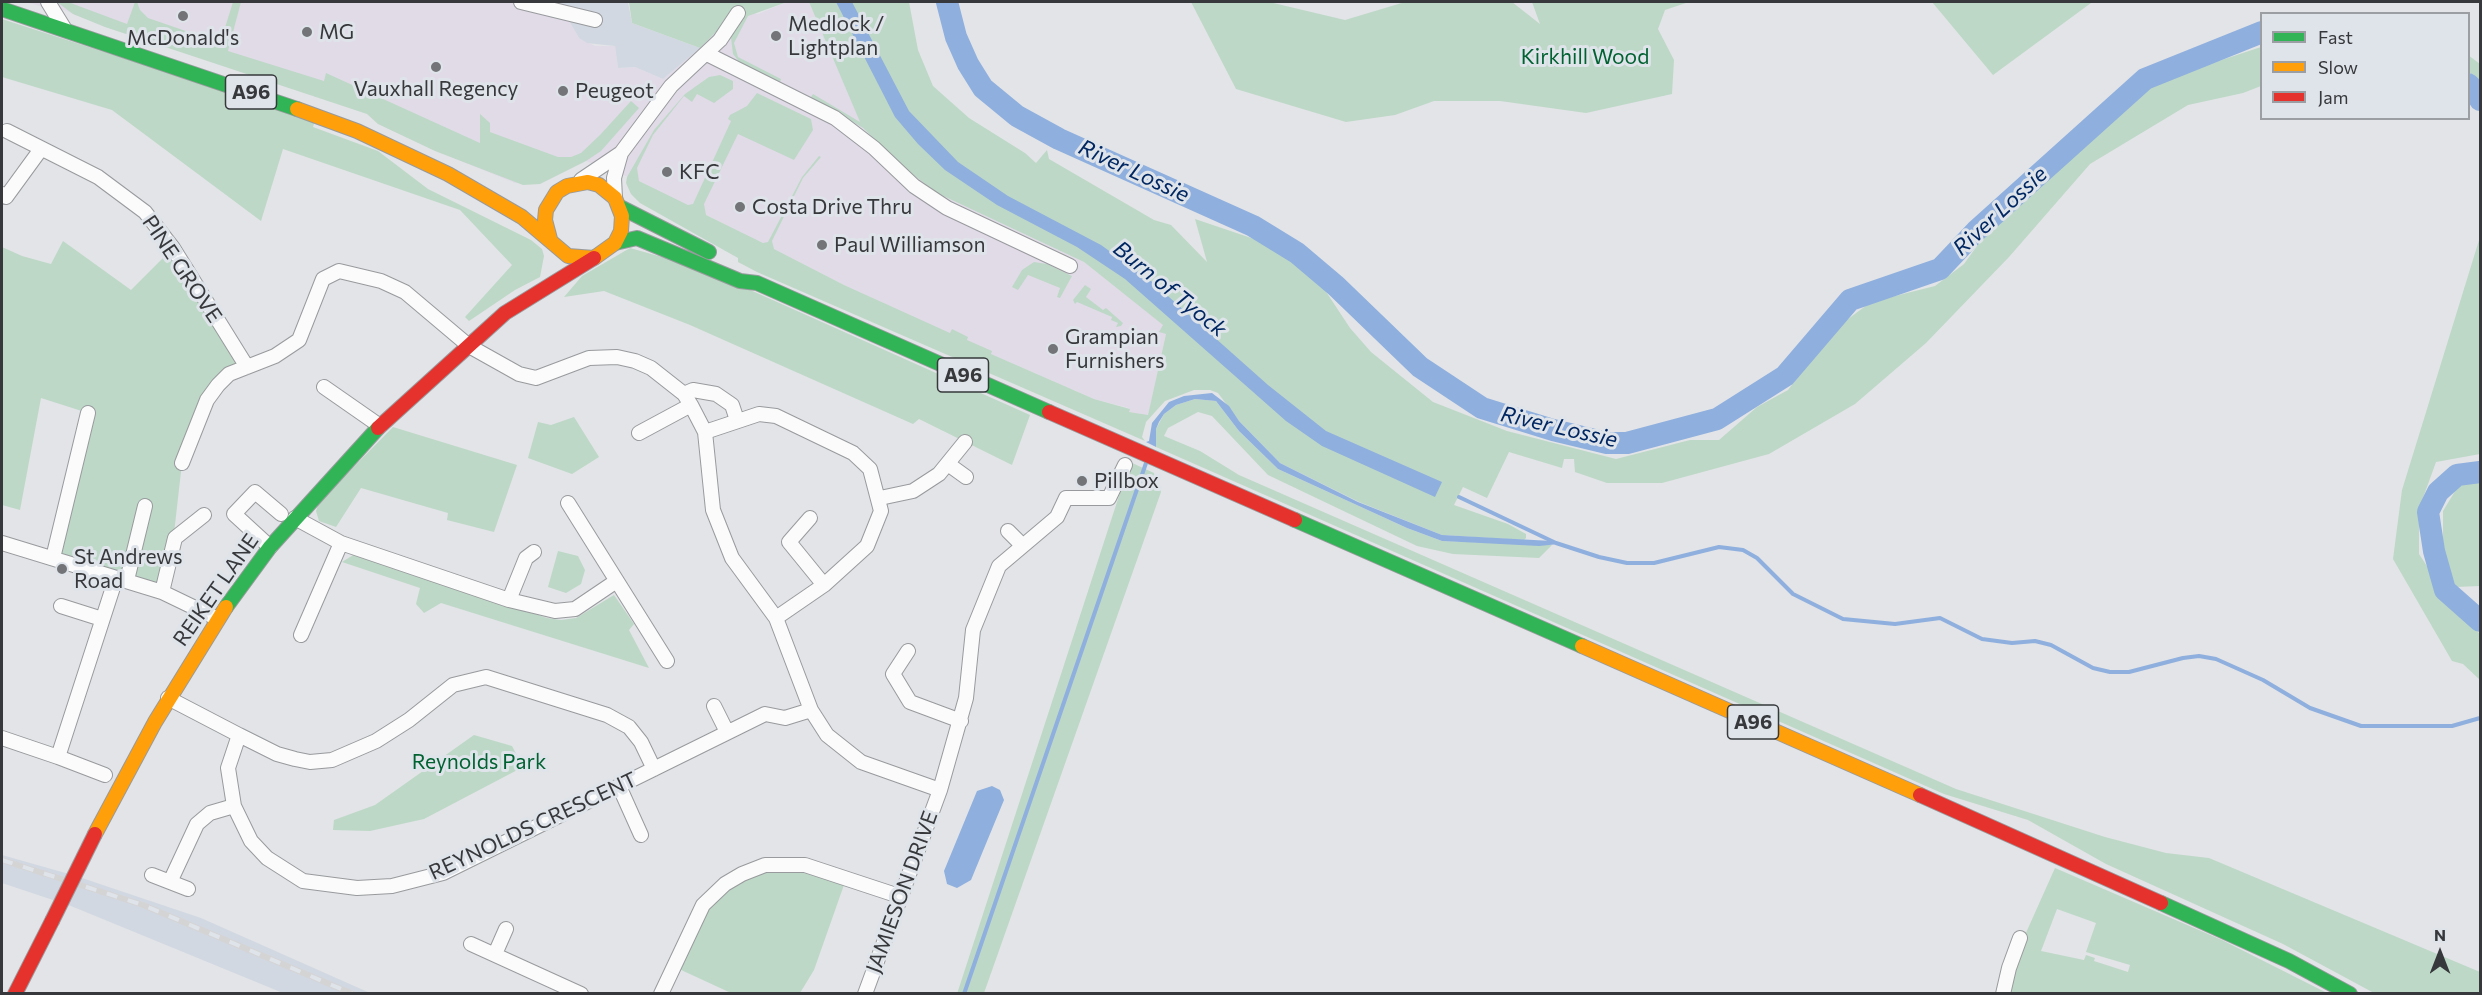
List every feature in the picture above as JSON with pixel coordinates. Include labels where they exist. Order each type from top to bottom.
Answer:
[{"type":"main road","name":"A96","points":[[10,8],[65,30],[324,118],[448,174],[514,197]]},
{"type":"main road","name":"A96","points":[[448,174],[526,220],[568,256],[581,259],[594,258]]},
{"type":"main road","name":"A96","points":[[577,182],[599,185],[617,202],[739,267],[757,283]]},
{"type":"main road","points":[[548,287],[555,274],[554,244],[545,220],[545,200],[577,182]]},
{"type":"main road","points":[[594,258],[606,252],[615,243],[621,231],[617,202]]},
{"type":"main road","name":"A96","points":[[615,243],[637,238],[740,281],[757,283],[2076,864],[2289,961],[2350,993]]},
{"type":"main road","name":"REIKET LANE","points":[[15,993],[94,834],[168,698],[218,619],[270,547],[380,426],[505,313],[594,258]]},
{"type":"street","points":[[48,2],[65,30]]},
{"type":"street","points":[[521,2],[595,20]]},
{"type":"street","points":[[577,182],[621,153],[671,86],[720,40],[738,13]]},
{"type":"street","points":[[707,54],[835,118],[874,148],[914,186],[947,208],[1070,266]]},
{"type":"street","name":"PINE GROVE","points":[[7,131],[98,177],[146,212],[173,248],[247,367]]},
{"type":"street","points":[[2,194],[6,197],[41,149]]},
{"type":"street","points":[[617,202],[614,178],[621,153]]},
{"type":"street","points":[[182,463],[207,400],[229,374],[275,356],[299,340],[322,279],[339,270],[381,281],[405,292],[469,346],[519,374],[537,378],[589,358],[617,357],[635,361],[651,368],[687,399],[705,432],[713,510],[732,558],[776,618],[811,710],[827,735],[861,762],[939,790]]},
{"type":"street","points":[[324,387],[380,426]]},
{"type":"street","points":[[639,433],[687,399],[693,390],[716,394],[732,405],[736,420]]},
{"type":"street","points":[[53,558],[88,413]]},
{"type":"street","points":[[705,432],[759,414],[776,416],[853,453],[870,469],[880,498],[881,511],[867,546],[824,585],[776,618]]},
{"type":"street","points":[[880,498],[913,491],[948,464],[965,442]]},
{"type":"street","points":[[948,464],[966,477]]},
{"type":"street","name":"JAMIESON DRIVE","points":[[865,993],[939,790],[961,721],[973,630],[999,566],[1057,517],[1066,498],[1109,498],[1125,465]]},
{"type":"street","points":[[270,547],[234,514],[255,492],[280,514]]},
{"type":"street","points":[[568,503],[615,582],[667,661]]},
{"type":"street","points":[[58,757],[102,619],[122,579],[145,506]]},
{"type":"street","points":[[162,592],[175,538],[204,515]]},
{"type":"street","points":[[295,518],[341,543],[509,600],[555,611],[575,609],[615,582]]},
{"type":"street","points":[[810,518],[789,543],[824,585]]},
{"type":"street","points":[[1008,531],[1022,545]]},
{"type":"street","points":[[2,543],[162,592],[218,619]]},
{"type":"street","points":[[301,635],[341,543]]},
{"type":"street","points":[[509,600],[526,558],[534,552]]},
{"type":"street","points":[[61,606],[102,619]]},
{"type":"street","points":[[908,651],[893,674],[910,702],[961,721]]},
{"type":"street","name":"REYNOLDS CRESCENT","points":[[168,698],[278,754],[310,762],[333,760],[376,741],[409,720],[453,685],[486,677],[607,715],[622,723],[642,742],[654,768]]},
{"type":"street","points":[[714,706],[726,732]]},
{"type":"street","name":"REYNOLDS CRESCENT","points":[[239,735],[228,768],[234,806],[251,841],[267,858],[294,877],[326,886],[392,886],[443,873],[765,714],[785,718],[811,710]]},
{"type":"street","points":[[2,738],[105,775]]},
{"type":"street","points":[[619,786],[641,835]]},
{"type":"street","points":[[170,882],[197,824],[210,813],[234,806]]},
{"type":"street","points":[[661,993],[703,905],[725,884],[742,874],[765,865],[805,865],[899,896]]},
{"type":"street","points":[[152,875],[188,889]]},
{"type":"street","points":[[495,954],[506,928]]},
{"type":"street","points":[[2003,993],[2008,968],[2020,938]]},
{"type":"street","points":[[471,944],[581,993]]},
{"type":"shaded area","points":[[26,2],[521,2],[564,12],[579,38],[595,46],[615,46],[618,68],[635,67],[663,79],[719,29],[733,9],[758,14],[787,2],[809,2],[863,128],[939,194],[1084,262],[1164,325],[1166,334],[1148,416],[1129,412],[1129,408],[1094,399],[990,354],[844,285],[639,181],[586,161],[540,184],[515,183],[436,151],[378,124],[367,114],[333,101],[105,27],[64,10],[53,10]]},
{"type":"shaded area","points":[[521,2],[628,2],[632,23],[700,48],[663,79],[635,67],[618,68],[615,46],[587,43],[579,38],[564,12]]},
{"type":"shaded area","points":[[2,855],[76,876],[201,918],[370,993],[283,993],[71,906],[2,883]]},
{"type":"green space","points":[[57,2],[68,2],[127,24],[135,2],[137,2],[140,10],[148,18],[209,39],[223,34],[233,2],[241,2],[228,51],[324,81],[326,73],[480,143],[480,114],[490,123],[490,132],[558,157],[571,157],[581,153],[631,101],[639,108],[601,151],[586,161],[540,184],[523,185],[435,151],[378,124],[367,114],[105,27],[73,14]]},
{"type":"green space","points":[[629,2],[787,2],[748,16],[734,43],[738,57],[781,79],[780,82],[740,63],[733,54],[731,38],[744,14],[733,10],[719,29],[700,48],[632,23]]},
{"type":"green space","points":[[809,2],[909,2],[918,50],[933,86],[969,118],[1025,153],[1036,163],[1047,150],[1049,159],[1154,220],[1171,225],[1207,262],[1195,219],[1266,243],[1319,281],[1350,328],[1371,352],[1433,402],[1507,431],[1616,459],[1690,440],[1719,440],[1757,407],[1788,390],[1836,328],[1871,302],[1935,286],[1964,264],[1990,228],[2152,83],[2260,47],[2260,86],[2243,93],[2188,105],[2090,164],[2009,257],[1926,343],[1855,404],[1769,454],[1662,483],[1607,483],[1575,472],[1574,459],[1564,459],[1562,468],[1509,452],[1487,498],[1463,487],[1454,505],[1508,524],[1526,534],[1524,540],[1442,535],[1359,502],[1280,463],[1239,421],[1218,393],[1210,390],[1194,390],[1165,401],[1146,422],[1142,437],[1145,441],[757,272],[738,262],[738,258],[640,203],[631,194],[626,183],[627,177],[654,130],[685,94],[709,77],[720,75],[733,81],[733,89],[714,103],[697,94],[692,102],[684,96],[653,135],[637,168],[639,181],[688,205],[693,204],[731,121],[728,119],[730,115],[747,106],[757,93],[811,119],[813,130],[794,160],[738,134],[704,204],[706,215],[763,243],[768,242],[802,177],[819,156],[821,157],[803,178],[772,241],[774,249],[844,285],[950,333],[952,329],[968,337],[967,340],[992,351],[991,354],[1094,399],[1130,409],[1129,412],[1148,415],[1166,334],[1159,332],[1163,325],[1084,262],[939,194],[904,168],[863,128],[811,97],[813,94],[860,122]]},
{"type":"green space","name":"Kirkhill Wood","points":[[1191,2],[1269,2],[1345,20],[1405,2],[1512,2],[1540,24],[1532,2],[1689,2],[1665,10],[1658,29],[1674,60],[1672,94],[1586,113],[1500,101],[1434,101],[1395,115],[1346,122],[1236,89]]},
{"type":"green space","points":[[1932,2],[2090,2],[2091,3],[1993,75]]},
{"type":"green space","points":[[2,19],[315,120],[313,127],[378,151],[428,189],[531,240],[542,249],[544,256],[540,277],[515,290],[469,321],[465,317],[512,265],[460,210],[283,149],[261,221],[112,110],[2,77]]},
{"type":"green space","points":[[2470,56],[2480,64],[2480,81],[2470,73]]},
{"type":"green space","points":[[2480,237],[2480,454],[2436,462],[2419,509],[2419,554],[2455,609],[2480,634],[2480,680],[2463,664],[2452,661],[2393,559],[2402,490]]},
{"type":"green space","points":[[63,241],[131,290],[173,248],[247,367],[218,385],[182,463],[173,542],[162,592],[53,558],[88,413],[41,398],[20,510],[2,505],[2,247],[22,256],[51,264]]},
{"type":"green space","points":[[630,248],[701,268],[1030,415],[1012,465],[919,419],[913,424],[690,325],[604,291],[564,297],[582,276]]},
{"type":"green space","points":[[1034,262],[1047,264],[1072,276],[1060,298],[1057,297],[1060,288],[1028,275],[1018,290],[1012,287],[1022,270]]},
{"type":"green space","points":[[1085,285],[1091,289],[1086,297],[1103,310],[1106,308],[1123,323],[1121,326],[1116,327],[1118,323],[1111,320],[1112,317],[1077,302],[1075,304],[1073,300]]},
{"type":"green space","points":[[1195,399],[1216,401],[1239,431],[1278,469],[1407,528],[1442,541],[1552,545],[1539,558],[1453,554],[1417,546],[1268,475],[1212,416],[1198,412],[1168,428],[1164,436],[1200,451],[1239,475],[1956,789],[2105,837],[2166,853],[2209,858],[2480,972],[2480,993],[2374,993],[2283,944],[2106,864],[2028,820],[1944,794],[1156,447],[1156,429],[1164,414],[1176,405]]},
{"type":"green space","points":[[574,417],[599,457],[572,474],[528,458],[538,422],[551,425]]},
{"type":"green space","points":[[393,427],[517,465],[494,532],[447,520],[448,513],[361,488],[336,527],[319,521],[316,511],[319,502]]},
{"type":"green space","points":[[1130,462],[1154,473],[1161,492],[984,993],[957,994]]},
{"type":"green space","points":[[2480,480],[2480,586],[2455,587],[2443,547],[2443,511],[2460,483]]},
{"type":"green space","points":[[558,551],[578,556],[585,570],[581,584],[566,593],[548,587]]},
{"type":"green space","points":[[358,552],[547,618],[561,620],[576,618],[614,595],[634,624],[629,630],[649,668],[441,603],[424,613],[416,604],[420,588],[342,562]]},
{"type":"green space","name":"Reynolds Park","points":[[474,735],[512,746],[523,767],[424,819],[370,831],[333,830],[334,820],[375,805]]},
{"type":"green space","points":[[2055,868],[2222,940],[2329,994],[2009,994],[2025,935]],"holes":[[[2057,909],[2096,923],[2086,952],[2130,965],[2128,972],[2094,961],[2095,958],[2086,955],[2084,960],[2041,951]]]},
{"type":"green space","points":[[805,870],[845,882],[814,970],[800,993],[731,993],[679,969],[711,904],[727,890],[743,879],[766,871]]},
{"type":"water","points":[[836,2],[852,2],[909,111],[958,162],[1008,196],[1101,245],[1151,281],[1268,385],[1326,431],[1442,482],[1435,497],[1322,446],[1286,421],[1125,279],[1077,247],[997,205],[945,170],[895,117]]},
{"type":"water","points":[[1212,393],[1229,406],[1239,421],[1280,463],[1358,502],[1442,535],[1552,541],[1559,544],[1539,546],[1442,541],[1407,528],[1278,469],[1239,431],[1216,401],[1195,399],[1176,405],[1164,414],[1159,422],[1156,429],[1156,447],[1146,442],[1149,441],[1152,423],[1169,402],[1184,396]]},
{"type":"water","points":[[992,786],[1000,790],[1004,800],[971,880],[957,888],[947,884],[944,871],[977,791]]},
{"type":"waterway","name":"River Lossie","points":[[947,2],[956,37],[968,64],[983,88],[1017,116],[1059,139],[1253,226],[1297,253],[1336,286],[1420,367],[1482,408],[1553,430],[1607,443],[1627,443],[1717,419],[1785,376],[1850,300],[1940,269],[1976,231],[2145,79],[2260,33]]},
{"type":"waterway","name":"River Lossie","points":[[2470,86],[2476,91],[2480,100]]},
{"type":"waterway","points":[[964,994],[1146,463]]},
{"type":"waterway","name":"River Lossie","points":[[2480,472],[2457,475],[2438,492],[2428,512],[2434,551],[2445,590],[2480,621]]},
{"type":"waterway","points":[[1459,497],[1556,543],[1599,557],[1627,563],[1654,563],[1719,547],[1743,550],[1757,558],[1793,594],[1843,619],[1895,624],[1940,618],[1982,639],[2012,643],[2035,641],[2051,645],[2093,668],[2110,672],[2129,672],[2199,656],[2216,659],[2263,680],[2310,708],[2361,726],[2452,726],[2480,718]]},
{"type":"railway","points":[[2,860],[143,905],[353,994]]},
{"type":"traffic: fast","points":[[2,9],[297,109]]},
{"type":"traffic: fast","points":[[620,207],[709,252]]},
{"type":"traffic: fast","points":[[615,243],[637,238],[740,281],[757,283],[1049,412]]},
{"type":"traffic: fast","points":[[226,607],[270,547],[378,428]]},
{"type":"traffic: fast","points":[[1295,520],[1582,646]]},
{"type":"traffic: fast","points":[[2161,903],[2289,961],[2350,994]]},
{"type":"traffic: slow","points":[[297,109],[357,131],[448,174],[522,217],[568,256],[594,258],[615,243],[621,231],[622,216],[615,198],[599,185],[588,182],[567,186],[557,192],[546,210],[545,220],[550,239]]},
{"type":"traffic: slow","points":[[95,834],[155,722],[226,607]]},
{"type":"traffic: slow","points":[[1582,646],[1920,795]]},
{"type":"traffic: jam","points":[[378,428],[505,313],[594,258]]},
{"type":"traffic: jam","points":[[1049,412],[1295,520]]},
{"type":"traffic: jam","points":[[1920,795],[2161,903]]},
{"type":"traffic: jam","points":[[52,921],[95,834]]},
{"type":"traffic: jam","points":[[15,994],[52,921]]},
{"type":"place","name":"McDonald's","points":[[183,16]]},
{"type":"place","name":"MG","points":[[307,32]]},
{"type":"place","name":"Medlock / Lightplan","points":[[776,36]]},
{"type":"place","name":"Vauxhall Regency","points":[[436,67]]},
{"type":"place","name":"Peugeot","points":[[563,91]]},
{"type":"place","name":"KFC","points":[[667,172]]},
{"type":"place","name":"Costa Drive Thru","points":[[740,207]]},
{"type":"place","name":"Paul Williamson","points":[[822,245]]},
{"type":"place","name":"Grampian Furnishers","points":[[1053,349]]},
{"type":"place","name":"Pillbox","points":[[1082,481]]},
{"type":"place","name":"St Andrews Road","points":[[62,569]]},
{"type":"water label","name":"Burn of Tyock","points":[[1170,289]]}]
